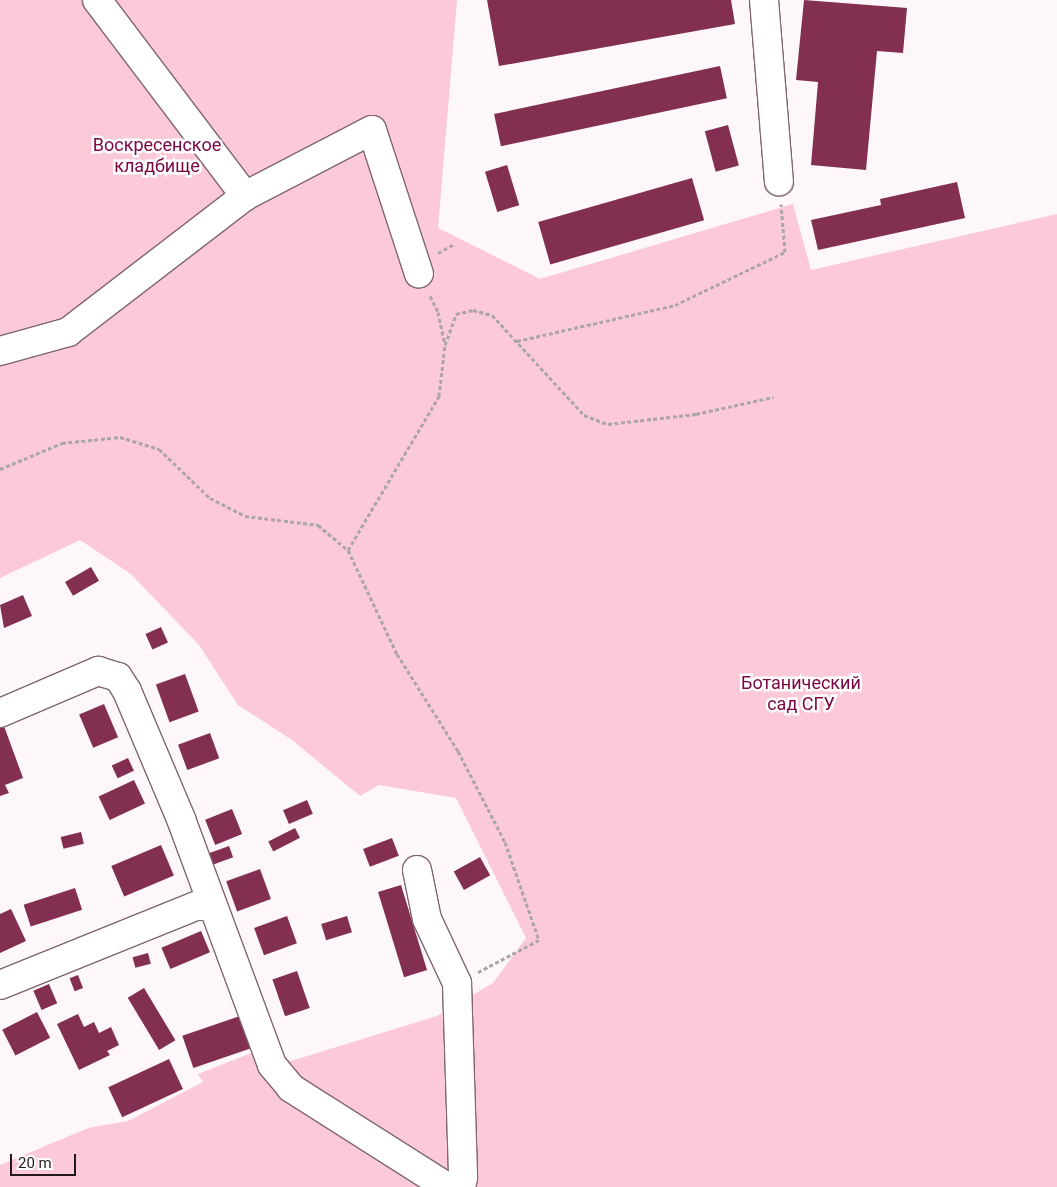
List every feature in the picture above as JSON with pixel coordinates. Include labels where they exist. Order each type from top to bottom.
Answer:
[{"type":"street","points":[[97,0],[245,196]]},
{"type":"street","points":[[764,0],[779,181]]},
{"type":"street","points":[[0,352],[68,332],[245,196],[372,130],[419,274]]},
{"type":"street","points":[[0,713],[98,671],[118,677],[127,691],[181,819],[272,1064],[291,1088],[447,1187]]},
{"type":"street","points":[[417,870],[427,919],[457,983],[464,1178],[461,1187]]},
{"type":"street","points":[[0,985],[196,906],[212,906]]},
{"type":"path","points":[[517,341],[675,305],[785,252],[779,181]]},
{"type":"path","points":[[348,550],[439,396],[445,345],[456,314],[473,310],[492,315],[584,415],[608,424],[696,414],[773,397]]},
{"type":"path","points":[[0,468],[62,443],[120,436],[159,449],[210,498],[245,516],[318,525],[348,550],[397,654],[458,750],[505,842],[539,940],[457,983]]},
{"type":"green space","points":[[0,0],[457,0],[438,228],[540,279],[793,204],[811,270],[1057,214],[1057,1187],[0,1187],[0,1165],[88,1128],[128,1121],[203,1082],[198,1074],[259,1050],[274,1051],[291,1061],[437,1016],[493,983],[526,938],[456,798],[379,785],[360,796],[292,740],[238,705],[199,645],[131,574],[80,540],[0,578]]},
{"type":"building","points":[[487,0],[731,0],[735,24],[499,66]]},
{"type":"building","points":[[804,0],[907,8],[903,53],[877,51],[866,170],[811,165],[818,82],[796,80]]},
{"type":"building","points":[[720,66],[727,98],[501,146],[494,114]]},
{"type":"building","points":[[728,125],[739,166],[716,172],[705,131]]},
{"type":"building","points":[[507,165],[519,205],[497,212],[485,172]]},
{"type":"building","points":[[692,178],[704,220],[550,264],[538,222]]},
{"type":"building","points":[[957,182],[965,218],[818,250],[811,220],[881,205],[880,199]]},
{"type":"building","points":[[91,567],[99,581],[73,596],[65,582]]},
{"type":"building","points":[[23,595],[32,616],[4,628],[0,605]]},
{"type":"building","points":[[161,627],[168,643],[152,649],[145,634]]},
{"type":"building","points":[[185,674],[199,712],[170,722],[156,685]]},
{"type":"building","points":[[104,704],[118,737],[93,748],[79,715]]},
{"type":"building","points":[[4,726],[23,778],[5,785],[9,793],[0,796],[0,728]]},
{"type":"building","points":[[210,733],[219,758],[187,770],[178,745]]},
{"type":"building","points":[[128,758],[134,771],[118,778],[112,766]]},
{"type":"building","points":[[134,780],[145,804],[110,820],[99,796]]},
{"type":"building","points":[[307,800],[313,814],[289,824],[283,810]]},
{"type":"building","points":[[232,809],[242,834],[215,845],[205,820]]},
{"type":"building","points":[[295,828],[300,838],[273,851],[268,842]]},
{"type":"building","points":[[81,832],[84,844],[64,849],[61,837]]},
{"type":"building","points":[[392,838],[399,856],[370,867],[363,849]]},
{"type":"building","points":[[161,845],[174,875],[124,896],[111,866]]},
{"type":"building","points":[[229,846],[233,857],[211,865],[207,854]]},
{"type":"building","points":[[480,857],[490,875],[464,890],[454,872]]},
{"type":"building","points":[[260,869],[271,899],[237,911],[226,881]]},
{"type":"building","points":[[401,885],[427,970],[404,977],[378,892]]},
{"type":"building","points":[[75,888],[82,910],[31,927],[24,905]]},
{"type":"building","points":[[11,909],[26,941],[0,953],[0,914]]},
{"type":"building","points":[[287,916],[297,943],[264,955],[254,928]]},
{"type":"building","points":[[347,916],[352,932],[326,940],[321,924]]},
{"type":"building","points":[[201,931],[210,952],[170,969],[161,948]]},
{"type":"building","points":[[148,953],[151,964],[135,968],[133,957]]},
{"type":"building","points":[[297,971],[310,1008],[285,1016],[272,979]]},
{"type":"building","points":[[78,975],[83,988],[75,991],[70,978]]},
{"type":"building","points":[[49,984],[57,1003],[42,1010],[33,991]]},
{"type":"building","points":[[144,988],[175,1040],[159,1050],[128,998]]},
{"type":"building","points":[[37,1012],[50,1038],[15,1056],[2,1030]]},
{"type":"building","points":[[78,1014],[84,1027],[94,1022],[99,1033],[111,1027],[119,1045],[107,1051],[110,1055],[79,1070],[57,1024]]},
{"type":"building","points":[[240,1016],[251,1048],[193,1068],[182,1036]]},
{"type":"building","points":[[169,1059],[183,1089],[122,1117],[108,1087]]},
{"type":"park label","name":"Воскресенское кладбище","points":[[157,156]]},
{"type":"park label","name":"Ботанический сад СГУ","points":[[801,694]]}]
